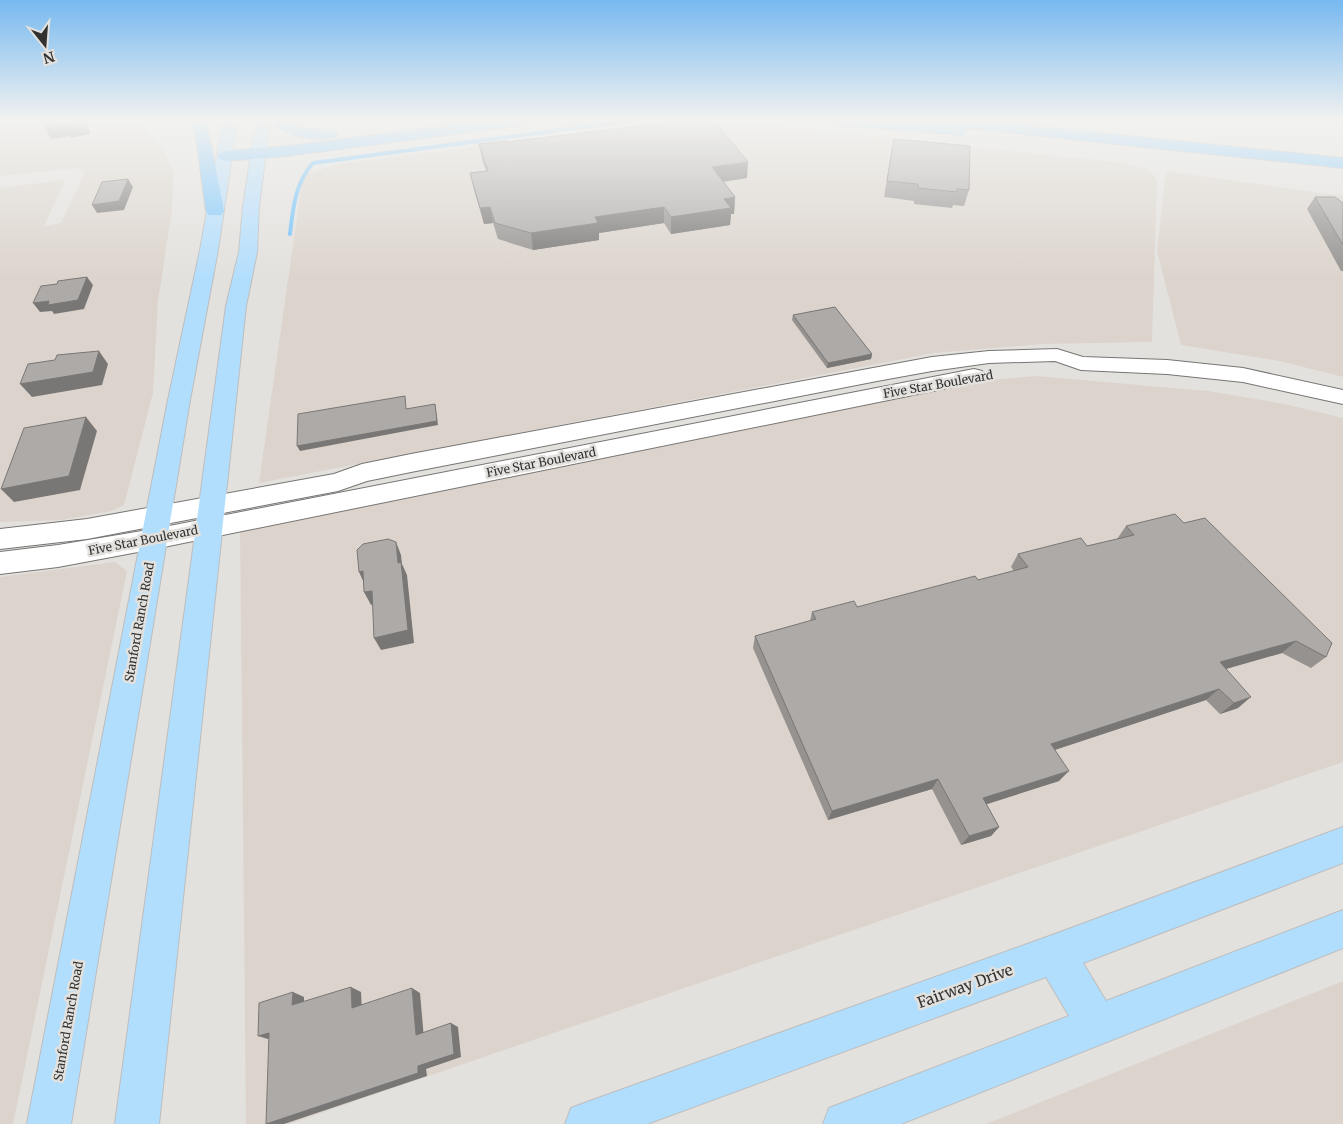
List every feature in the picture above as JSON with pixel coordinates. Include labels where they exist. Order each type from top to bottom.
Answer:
[{"type":"highway","points":[[208,173],[214,211]]},
{"type":"main road","name":"Stanford Ranch Road","points":[[49,1124],[222,173]]},
{"type":"main road","points":[[137,1124],[234,324],[248,252],[257,173]]},
{"type":"main road","name":"Fairway Drive","points":[[587,1124],[1054,954],[1343,845]]},
{"type":"main road","points":[[845,1124],[1343,929]]},
{"type":"main road","points":[[1054,954],[1097,1024]]},
{"type":"street","name":"Five Star Boulevard","points":[[0,563],[58,556],[156,527],[439,470],[1000,373],[1065,371],[1081,363],[1167,367],[1243,375],[1343,397]]},
{"type":"street","name":"Five Star Boulevard","points":[[0,538],[87,529],[156,527]]},
{"type":"shaded area","points":[[0,173],[25,173],[0,176]]},
{"type":"shaded area","points":[[84,173],[173,173],[172,210],[158,301],[153,393],[124,505],[112,511],[61,520],[0,522],[0,188],[65,180],[44,226],[61,223]]},
{"type":"shaded area","points":[[308,173],[1152,173],[1157,180],[1152,342],[1042,344],[934,353],[259,483],[303,175]]},
{"type":"shaded area","points":[[1166,173],[1183,173],[1343,196],[1343,377],[1279,361],[1181,345],[1157,251]]},
{"type":"shaded area","points":[[1036,376],[1208,391],[1285,404],[1343,418],[1343,762],[289,1124],[246,1124],[240,528],[953,383]]},
{"type":"shaded area","points":[[115,562],[127,571],[13,1124],[0,1124],[0,577]]},
{"type":"shaded area","points":[[1343,981],[1343,1124],[986,1124]]},
{"type":"building","points":[[470,173],[717,173],[735,197],[724,199],[731,208],[671,217],[664,207],[595,217],[598,223],[531,233],[495,223],[490,207],[480,208]]},
{"type":"building","points":[[888,173],[969,173],[969,190],[957,189],[957,192],[918,188],[918,184],[887,181]]},
{"type":"building","points":[[128,179],[119,201],[92,205],[102,182]]},
{"type":"building","points":[[1315,197],[1335,197],[1343,203],[1343,245]]},
{"type":"building","points":[[87,277],[78,300],[48,305],[49,301],[33,303],[41,286],[57,284],[58,281]]},
{"type":"building","points":[[835,307],[872,354],[828,363],[793,315]]},
{"type":"building","points":[[99,351],[93,372],[20,384],[28,364],[55,360],[57,355]]},
{"type":"building","points":[[405,396],[406,409],[435,404],[437,421],[297,446],[298,414]]},
{"type":"building","points":[[86,417],[69,476],[1,489],[24,428]]},
{"type":"building","points":[[1175,514],[1184,523],[1205,518],[1332,643],[1326,657],[1296,641],[1220,662],[1251,697],[1234,703],[1219,689],[1051,744],[1069,771],[983,798],[999,827],[969,836],[938,779],[832,811],[755,636],[816,619],[812,612],[854,601],[857,607],[975,576],[978,580],[1028,567],[1018,554],[1081,538],[1087,546],[1134,535],[1126,526]]},
{"type":"building","points":[[388,539],[396,542],[398,563],[401,562],[408,630],[374,638],[372,591],[364,592],[363,571],[359,572],[357,550],[363,544]]},
{"type":"building","points":[[351,987],[352,1008],[412,988],[416,1035],[451,1023],[454,1054],[418,1066],[418,1073],[266,1124],[269,1033],[258,1036],[259,1003],[293,992],[292,1005]]},
{"type":"waterway","points":[[290,234],[296,196],[305,173]]}]
